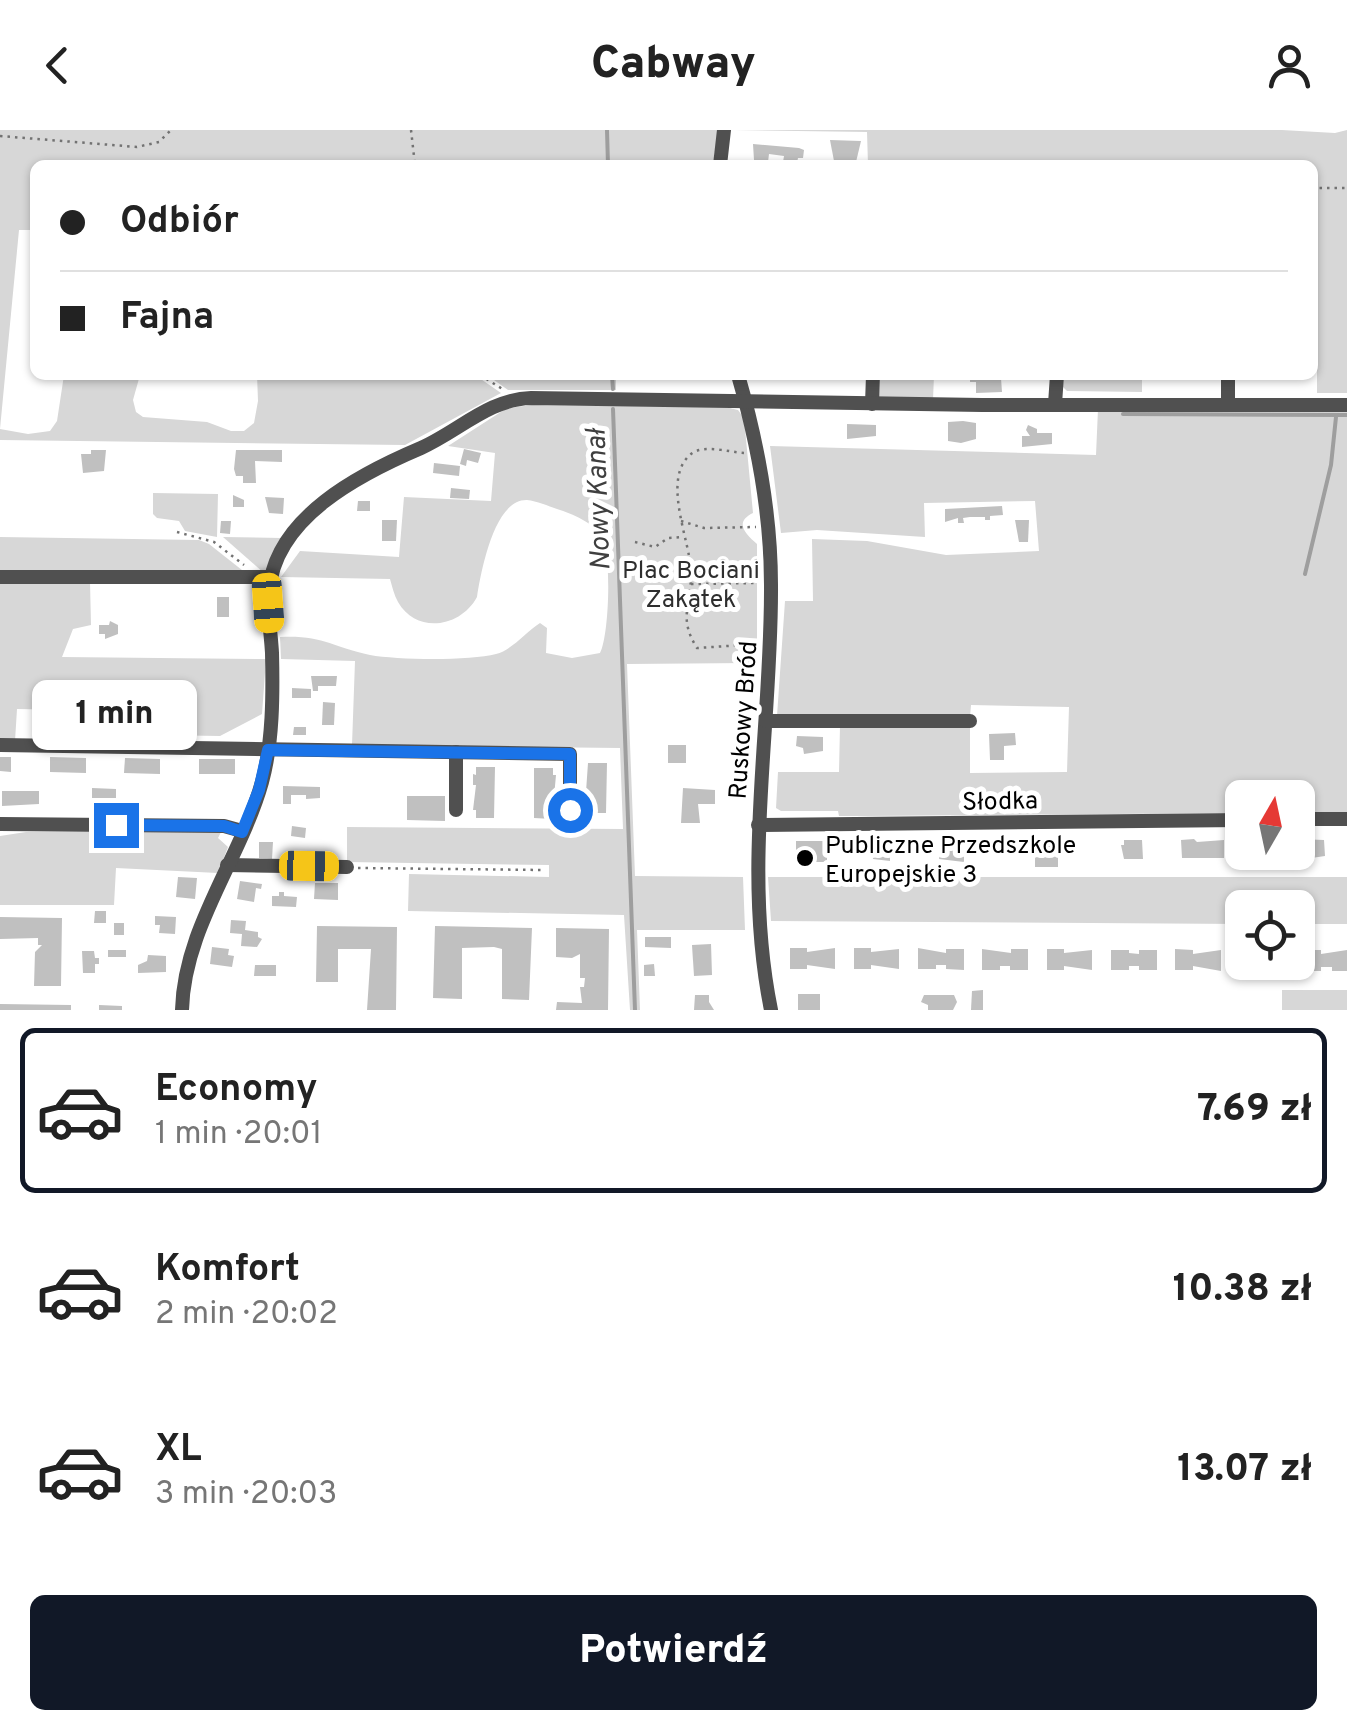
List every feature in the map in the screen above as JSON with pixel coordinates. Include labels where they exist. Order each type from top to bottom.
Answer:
[{"type":"street","points":[[721,160],[724,130]]},
{"type":"street","name":"Ruskowy Bród","points":[[739,380],[761,466],[769,538],[771,614],[758,825],[758,930],[771,1010]]},
{"type":"street","points":[[872,404],[873,380]]},
{"type":"street","points":[[1055,404],[1056,380]]},
{"type":"street","points":[[1228,380],[1228,404]]},
{"type":"street","points":[[182,1010],[186,966],[259,790],[268,750],[272,656],[262,578],[289,540],[337,491],[356,478],[434,442],[494,406],[510,399],[1347,405]]},
{"type":"street","points":[[0,577],[262,578]]},
{"type":"street","points":[[766,721],[970,721]]},
{"type":"street","points":[[0,745],[570,754],[570,810]]},
{"type":"street","points":[[456,752],[456,810]]},
{"type":"street","points":[[1315,819],[1347,819]]},
{"type":"street","name":"Słodka","points":[[758,825],[1225,820]]},
{"type":"street","points":[[0,824],[224,826],[242,832]]},
{"type":"street","points":[[227,865],[347,867]]},
{"type":"path","points":[[0,136],[137,147],[159,142],[171,130]]},
{"type":"path","points":[[410,130],[414,160]]},
{"type":"path","points":[[1318,188],[1347,188]]},
{"type":"path","points":[[488,380],[510,399]]},
{"type":"path","points":[[752,453],[700,450],[689,456],[680,480],[679,521],[690,564],[685,626],[696,648],[759,644]]},
{"type":"path","points":[[679,521],[704,528],[756,527]]},
{"type":"path","points":[[177,532],[214,542],[262,578]]},
{"type":"path","points":[[635,542],[656,547],[668,538],[683,536]]},
{"type":"path","points":[[690,584],[760,583]]},
{"type":"path","points":[[347,867],[544,870]]},
{"type":"green space","points":[[0,130],[718,130],[714,160],[30,160],[30,230],[19,230],[0,429]]},
{"type":"green space","points":[[734,130],[1347,130],[1347,393],[1317,393],[1318,160],[868,160],[867,132]]},
{"type":"green space","points":[[63,380],[139,380],[133,400],[136,412],[143,417],[207,422],[231,431],[244,431],[254,423],[257,380],[482,380],[501,393],[405,445],[0,440],[0,429],[28,434],[50,431],[57,421]]},
{"type":"green space","points":[[494,380],[616,380],[616,390],[508,390]]},
{"type":"green space","points":[[880,380],[934,380],[933,400],[879,398]]},
{"type":"green space","points":[[1062,380],[1142,380],[1142,392],[1067,391]]},
{"type":"green space","name":"Plac Bociani Zakątek","points":[[726,407],[738,410],[744,418],[753,513],[743,524],[757,544],[757,650],[749,663],[627,664],[635,876],[743,877],[745,930],[637,930],[640,1010],[630,1010],[624,915],[408,911],[409,874],[549,877],[549,865],[347,862],[347,827],[623,829],[620,748],[352,745],[355,661],[281,659],[280,637],[317,640],[382,657],[484,656],[508,649],[540,623],[547,628],[546,653],[572,658],[600,653],[608,596],[602,538],[582,519],[535,501],[516,503],[506,511],[491,539],[477,597],[461,615],[450,620],[427,623],[416,619],[398,602],[390,579],[281,577],[300,551],[399,557],[404,497],[491,501],[495,453],[448,446],[507,408]]},
{"type":"green space","points":[[1098,409],[1347,411],[1347,812],[1315,813],[1315,780],[1225,780],[1225,813],[839,816],[838,811],[776,808],[778,772],[839,772],[840,726],[970,725],[970,773],[1067,772],[1069,707],[971,705],[970,717],[777,716],[785,601],[813,601],[812,539],[867,541],[946,555],[1039,551],[1035,501],[924,503],[925,537],[817,530],[781,533],[770,446],[1096,455]]},
{"type":"green space","points":[[153,493],[218,494],[217,537],[185,531],[179,521],[157,518],[153,514]]},
{"type":"green space","points":[[0,537],[199,540],[247,574],[0,574]]},
{"type":"green space","points":[[223,537],[282,538],[264,573]]},
{"type":"green space","points":[[0,582],[90,582],[91,625],[73,629],[62,657],[266,659],[262,714],[220,736],[156,735],[121,726],[121,711],[17,709],[15,741],[0,740]]},
{"type":"green space","points":[[26,832],[221,832],[218,838],[228,847],[218,873],[116,868],[114,905],[0,905],[0,836]]},
{"type":"green space","points":[[768,877],[1347,877],[1347,924],[1315,924],[1315,890],[1225,890],[1225,924],[771,921]]},
{"type":"green space","points":[[1282,990],[1347,990],[1347,1010],[1282,1010]]},
{"type":"building","points":[[830,140],[861,141],[856,160],[834,160]]},
{"type":"building","points":[[753,144],[804,150],[803,158],[798,160],[769,154],[768,160],[754,160]]},
{"type":"building","points":[[1001,380],[1002,392],[976,393],[976,382],[970,382]]},
{"type":"building","points":[[948,422],[976,423],[976,439],[948,441]]},
{"type":"building","points":[[847,424],[876,425],[876,436],[847,439]]},
{"type":"building","points":[[1028,425],[1037,433],[1052,433],[1052,444],[1022,447],[1022,436],[1030,436]]},
{"type":"building","points":[[464,449],[481,453],[478,463],[467,460],[466,466],[460,464]]},
{"type":"building","points":[[91,450],[106,450],[104,471],[83,473],[81,454],[91,454]]},
{"type":"building","points":[[236,450],[282,450],[282,462],[255,461],[256,483],[243,483],[243,476],[236,476],[234,469]]},
{"type":"building","points":[[434,463],[460,466],[459,476],[433,473]]},
{"type":"building","points":[[451,488],[470,490],[469,499],[450,498]]},
{"type":"building","points":[[233,495],[244,500],[244,507],[233,507]]},
{"type":"building","points":[[265,497],[284,498],[283,514],[269,513]]},
{"type":"building","points":[[358,501],[370,501],[370,511],[357,511]]},
{"type":"building","points":[[1002,506],[1003,515],[990,516],[990,520],[970,517],[963,518],[964,523],[958,523],[958,518],[945,522],[945,509]]},
{"type":"building","points":[[382,520],[397,520],[396,541],[382,541]]},
{"type":"building","points":[[1015,520],[1029,520],[1028,542],[1019,542]]},
{"type":"building","points":[[221,521],[231,521],[230,534],[220,533]]},
{"type":"building","points":[[217,597],[229,597],[229,617],[217,617]]},
{"type":"building","points":[[110,621],[118,625],[118,634],[105,639],[105,634],[99,634],[99,625],[109,625]]},
{"type":"building","points":[[311,676],[337,676],[336,686],[318,686],[318,691],[313,691]]},
{"type":"building","points":[[292,688],[311,689],[311,698],[292,698]]},
{"type":"building","points":[[323,702],[335,703],[334,725],[322,725]]},
{"type":"building","points":[[51,710],[62,711],[62,730],[50,730]]},
{"type":"building","points":[[94,712],[112,712],[111,721],[93,725]]},
{"type":"building","points":[[294,727],[306,727],[306,735],[293,735]]},
{"type":"building","points":[[1015,733],[1016,745],[1004,746],[1004,760],[990,760],[989,734]]},
{"type":"building","points":[[797,736],[823,737],[823,751],[804,754],[803,748],[796,746]]},
{"type":"building","points":[[668,745],[686,745],[686,763],[668,763]]},
{"type":"building","points":[[0,757],[11,757],[11,772],[0,771]]},
{"type":"building","points":[[50,757],[86,758],[86,773],[50,772]]},
{"type":"building","points":[[125,758],[160,759],[160,774],[124,773]]},
{"type":"building","points":[[199,759],[235,759],[235,774],[199,774]]},
{"type":"building","points":[[588,763],[607,763],[606,813],[588,813],[585,806]]},
{"type":"building","points":[[476,767],[495,767],[494,818],[476,818],[473,810]]},
{"type":"building","points":[[534,768],[553,768],[556,775],[552,819],[534,818]]},
{"type":"building","points":[[283,786],[320,787],[320,798],[291,795],[291,804],[283,804]]},
{"type":"building","points":[[92,788],[116,789],[116,802],[92,806]]},
{"type":"building","points":[[683,788],[715,790],[715,804],[698,804],[700,823],[681,823]]},
{"type":"building","points":[[2,791],[39,791],[39,804],[2,806]]},
{"type":"building","points":[[407,796],[445,796],[445,821],[407,820]]},
{"type":"building","points":[[292,826],[306,828],[305,838],[291,836]]},
{"type":"building","points":[[1124,840],[1142,840],[1143,859],[1124,859]]},
{"type":"building","points":[[1181,840],[1224,840],[1224,858],[1182,858]]},
{"type":"building","points":[[1315,840],[1324,840],[1325,856],[1315,857]]},
{"type":"building","points":[[796,841],[827,841],[827,862],[796,862]]},
{"type":"building","points":[[882,841],[890,843],[890,861],[873,859],[872,846]]},
{"type":"building","points":[[1047,841],[1058,841],[1058,867],[1035,867],[1035,851],[1047,850]]},
{"type":"building","points":[[259,842],[273,842],[272,859],[259,858]]},
{"type":"building","points":[[973,842],[973,852],[964,852],[964,862],[939,859],[944,846]]},
{"type":"building","points":[[178,877],[197,878],[195,899],[176,897]]},
{"type":"building","points":[[240,881],[262,884],[261,889],[256,888],[254,902],[237,899]]},
{"type":"building","points":[[315,883],[338,883],[338,900],[314,899]]},
{"type":"building","points":[[279,892],[297,897],[296,907],[272,906],[272,896],[279,896]]},
{"type":"building","points":[[95,911],[106,911],[106,923],[94,923]]},
{"type":"building","points":[[155,916],[176,917],[175,934],[159,933]]},
{"type":"building","points":[[0,917],[62,918],[61,986],[34,986],[35,952],[42,945],[38,945],[38,938],[0,939]]},
{"type":"building","points":[[231,920],[246,921],[245,930],[258,932],[262,939],[257,947],[241,946],[242,934],[230,933]]},
{"type":"building","points":[[114,923],[124,923],[124,935],[114,935]]},
{"type":"building","points":[[317,926],[397,927],[396,1010],[367,1010],[371,949],[338,949],[338,982],[316,982]]},
{"type":"building","points":[[435,926],[532,928],[529,1000],[502,999],[502,949],[494,947],[462,948],[462,999],[433,998]]},
{"type":"building","points":[[556,928],[609,929],[608,1010],[556,1010],[557,1002],[582,1003],[580,987],[584,987],[585,978],[580,978],[580,954],[556,957]]},
{"type":"building","points":[[645,937],[671,937],[671,948],[645,947]]},
{"type":"building","points":[[711,944],[712,975],[694,976],[692,945]]},
{"type":"building","points":[[212,947],[229,949],[228,955],[234,956],[232,967],[210,964]]},
{"type":"building","points":[[790,948],[807,948],[807,952],[835,948],[835,969],[807,965],[807,969],[790,969]]},
{"type":"building","points":[[854,948],[871,948],[871,952],[899,949],[899,969],[871,965],[871,969],[854,969]]},
{"type":"building","points":[[918,948],[946,953],[946,949],[964,949],[964,970],[946,969],[946,965],[918,969]]},
{"type":"building","points":[[982,949],[1011,953],[1011,949],[1028,949],[1028,970],[1000,966],[1000,970],[982,970]]},
{"type":"building","points":[[1047,949],[1064,949],[1064,953],[1092,950],[1092,970],[1064,966],[1064,970],[1047,970]]},
{"type":"building","points":[[1175,949],[1193,950],[1193,954],[1221,950],[1221,971],[1193,966],[1193,970],[1175,970]]},
{"type":"building","points":[[108,950],[126,950],[126,957],[108,957]]},
{"type":"building","points":[[1111,950],[1139,954],[1139,950],[1157,950],[1157,970],[1129,966],[1129,970],[1111,970]]},
{"type":"building","points":[[1315,950],[1321,950],[1321,954],[1347,950],[1347,971],[1321,967],[1321,971],[1315,971]]},
{"type":"building","points":[[82,951],[94,951],[95,958],[99,958],[95,973],[83,973]]},
{"type":"building","points":[[148,955],[166,956],[166,972],[138,973],[138,965],[147,961]]},
{"type":"building","points":[[654,964],[655,976],[644,976],[644,965]]},
{"type":"building","points":[[255,965],[276,965],[276,976],[254,976]]},
{"type":"building","points":[[983,990],[983,1010],[971,1010],[972,991]]},
{"type":"building","points":[[798,994],[820,994],[820,1010],[798,1010]]},
{"type":"building","points":[[695,995],[709,995],[714,1010],[694,1010]]},
{"type":"building","points":[[924,995],[954,995],[957,1002],[953,1010],[928,1010],[928,1005],[921,1002]]},
{"type":"building","points":[[0,1004],[71,1005],[71,1010],[0,1010]]},
{"type":"building","points":[[99,1005],[122,1006],[122,1010],[99,1010]]},
{"type":"waterway","name":"Nowy Kanał","points":[[607,130],[608,160]]},
{"type":"waterway","name":"Nowy Kanał","points":[[612,380],[613,389]]},
{"type":"waterway","name":"Nowy Kanał","points":[[613,409],[635,1010]]},
{"type":"waterway","points":[[1123,414],[1347,415]]},
{"type":"waterway","points":[[1305,574],[1331,465],[1336,417]]},
{"type":"place","name":"Publiczne Przedszkole Europejskie 3","points":[[805,858]]},
{"type":"route","points":[[116,825],[224,826],[242,832],[259,790],[268,750],[570,754],[570,810]]}]
